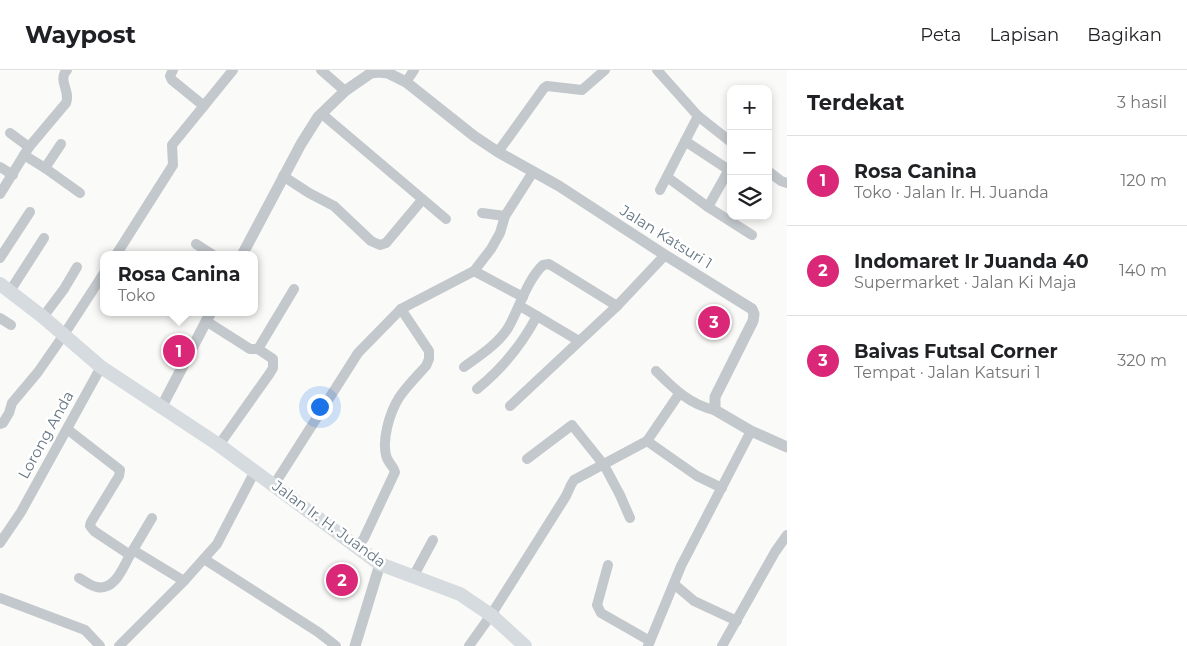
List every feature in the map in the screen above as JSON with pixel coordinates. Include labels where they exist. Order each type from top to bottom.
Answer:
[{"type":"main road","name":"Jalan Ir. H. Juanda","points":[[5,288],[101,366],[161,408],[220,445],[380,564],[413,578],[460,594],[491,615],[525,646]]},
{"type":"street","points":[[1,191],[27,151],[68,99],[62,78],[67,70]]},
{"type":"street","points":[[119,251],[174,165],[172,146],[233,70]]},
{"type":"street","points":[[321,70],[345,91]]},
{"type":"street","points":[[244,251],[300,144],[318,117],[345,91],[371,72],[388,73],[406,82],[414,70]]},
{"type":"street","points":[[498,152],[544,88],[548,86],[582,90],[605,70]]},
{"type":"street","points":[[657,70],[698,116],[727,139]]},
{"type":"street","points":[[170,72],[172,80],[204,106]]},
{"type":"street","name":"Jalan Katsuri 1","points":[[406,82],[474,136],[498,152],[559,186],[752,309],[754,314],[753,321],[715,397],[715,410]]},
{"type":"street","points":[[322,114],[446,219]]},
{"type":"street","points":[[660,190],[698,116]]},
{"type":"street","points":[[10,133],[45,168],[80,193]]},
{"type":"street","points":[[686,141],[727,166]]},
{"type":"street","points":[[45,168],[62,144]]},
{"type":"street","points":[[0,167],[13,175]]},
{"type":"street","points":[[274,485],[355,356],[401,309],[474,271],[491,249],[500,233],[505,216],[533,172]]},
{"type":"street","points":[[708,208],[727,173]]},
{"type":"street","points":[[772,175],[787,183]]},
{"type":"street","points":[[283,176],[334,206],[371,240],[380,245],[386,243],[422,200]]},
{"type":"street","points":[[667,176],[708,208],[752,235]]},
{"type":"street","points":[[0,258],[30,212]]},
{"type":"street","points":[[482,213],[505,216]]},
{"type":"street","points":[[5,288],[44,238]]},
{"type":"street","points":[[196,244],[207,251]]},
{"type":"street","points":[[510,406],[617,306],[665,255]]},
{"type":"street","points":[[464,368],[500,339],[540,268],[543,266],[550,264],[617,306]]},
{"type":"street","points":[[43,317],[64,289],[77,267]]},
{"type":"street","points":[[474,271],[522,301],[537,316],[580,341]]},
{"type":"street","points":[[0,424],[3,424],[9,414],[12,402],[38,372],[64,336],[100,278]]},
{"type":"street","points":[[258,349],[294,289]]},
{"type":"street","points":[[357,548],[364,538],[395,472],[385,453],[385,437],[394,404],[426,366],[429,359],[429,351],[401,309]]},
{"type":"street","points":[[477,389],[497,372],[522,340],[537,316]]},
{"type":"street","points":[[161,408],[209,317],[250,349],[258,349],[273,359],[273,368],[220,445]]},
{"type":"street","points":[[0,318],[11,325]]},
{"type":"street","name":"Lorong Anda","points":[[0,543],[20,512],[101,366]]},
{"type":"street","points":[[656,371],[679,394],[704,408],[715,410],[752,431],[787,447]]},
{"type":"street","points":[[470,646],[566,496],[574,480],[647,442],[679,394]]},
{"type":"street","points":[[527,459],[572,425],[604,465],[630,518]]},
{"type":"street","points":[[67,429],[120,470],[119,476],[90,526],[94,531],[184,582]]},
{"type":"street","points":[[608,565],[597,605],[598,608],[601,613],[649,643],[681,566],[752,431]]},
{"type":"street","points":[[647,442],[697,476],[722,488]]},
{"type":"street","points":[[119,646],[184,582],[217,544],[255,471]]},
{"type":"street","points":[[79,578],[96,587],[106,586],[116,580],[152,518]]},
{"type":"street","points":[[722,646],[775,552],[787,536]]},
{"type":"street","points":[[413,578],[433,540]]},
{"type":"street","points":[[204,559],[318,632],[336,646]]},
{"type":"street","points":[[355,646],[380,564]]},
{"type":"street","points":[[674,584],[694,601],[737,621]]},
{"type":"street","points":[[0,598],[85,630],[100,646]]},
{"type":"place","name":"Baivas Futsal Corner","points":[[714,322]]},
{"type":"place","name":"Rosa Canina","points":[[179,351]]},
{"type":"place","name":"Indomaret Ir Juanda 40","points":[[342,580]]}]
